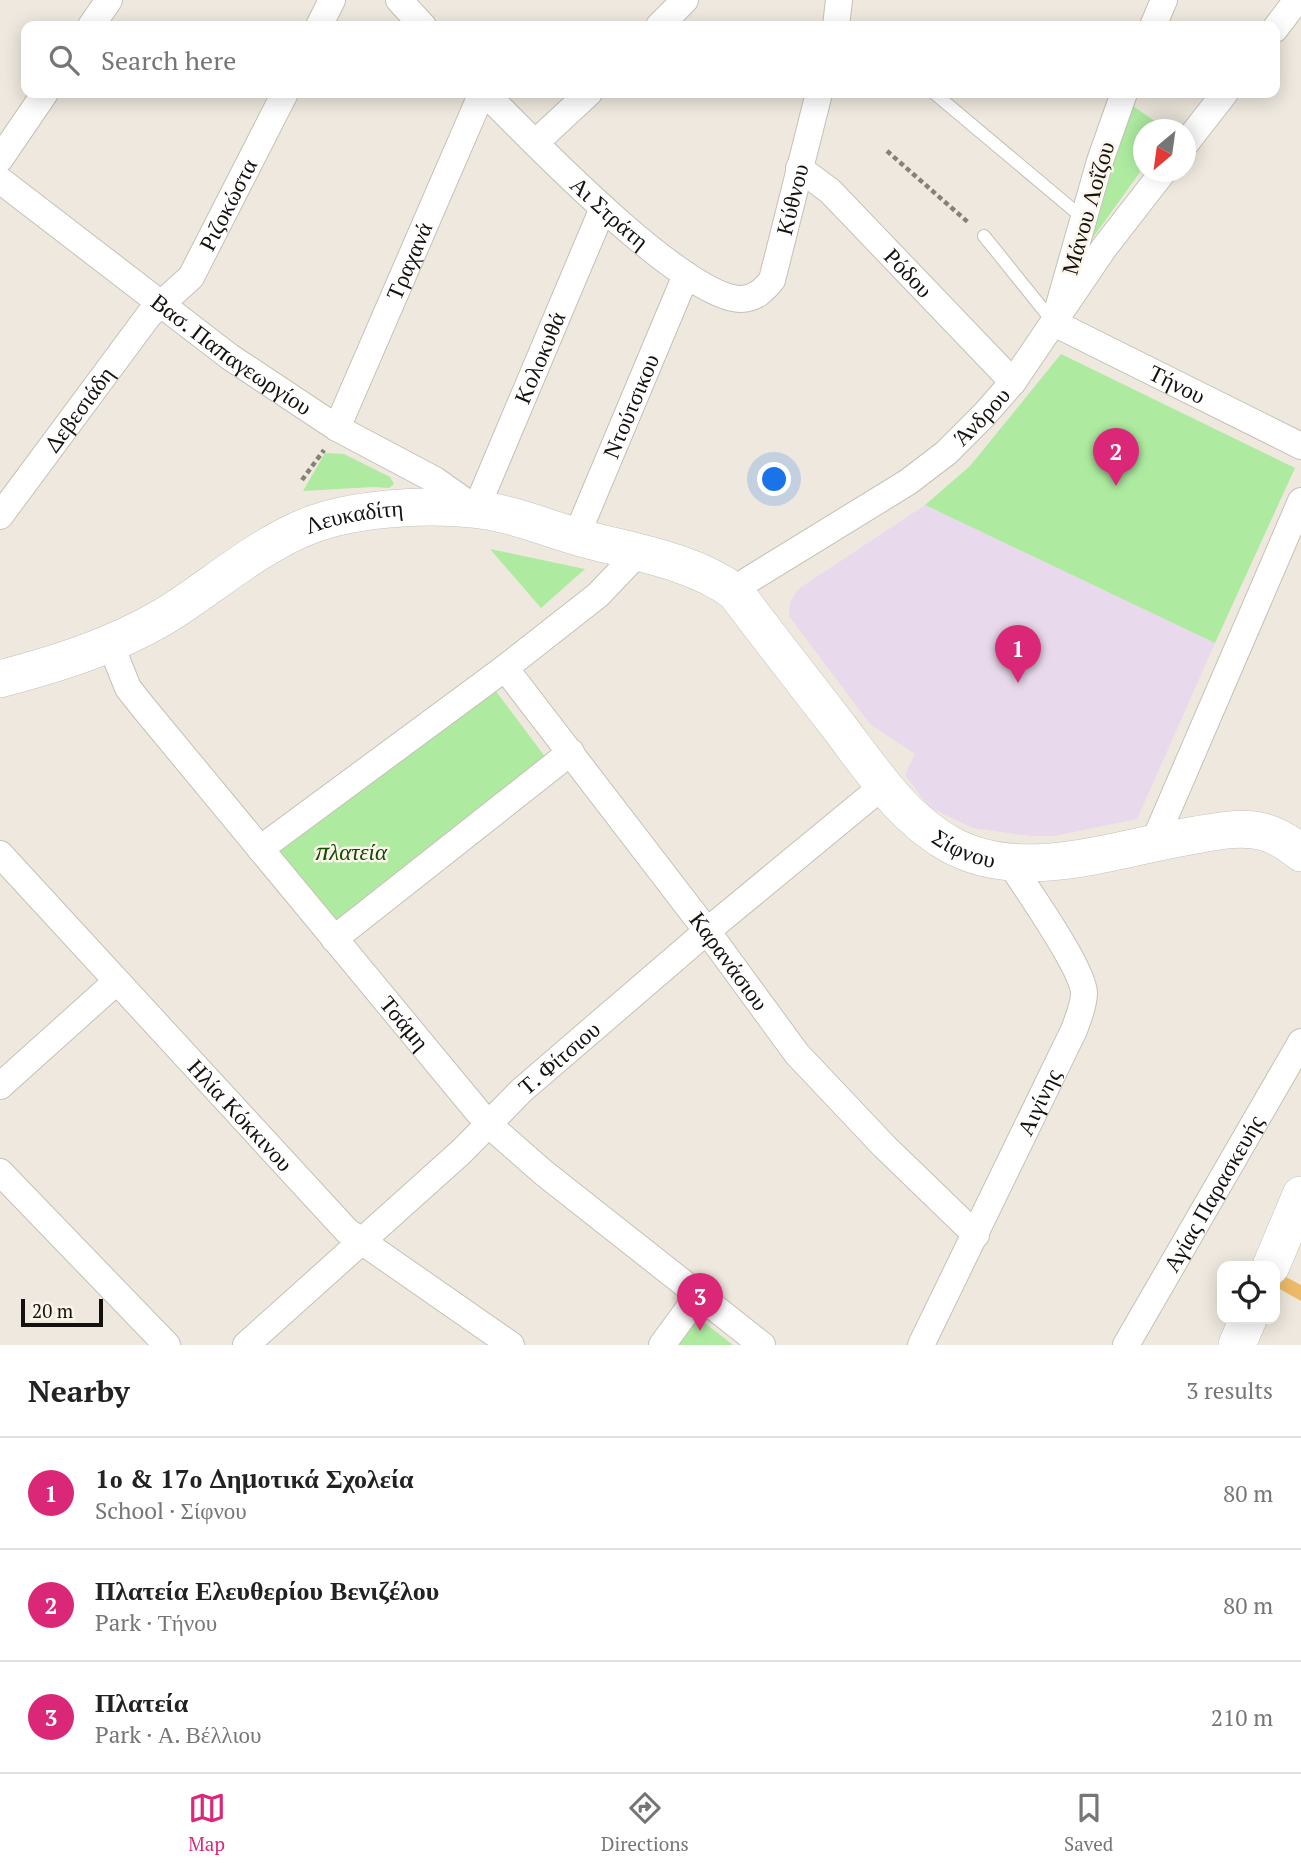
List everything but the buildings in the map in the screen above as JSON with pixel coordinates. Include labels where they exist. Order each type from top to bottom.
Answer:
[{"type":"street","points":[[94,21],[109,0]]},
{"type":"street","points":[[322,21],[332,0]]},
{"type":"street","points":[[400,0],[419,21]]},
{"type":"street","points":[[664,21],[685,0]]},
{"type":"street","points":[[837,21],[839,0]]},
{"type":"street","points":[[1155,21],[1164,0]]},
{"type":"street","points":[[1280,22],[1297,0]]},
{"type":"street","points":[[0,159],[43,98]]},
{"type":"street","name":"Ριζοκώστα","points":[[159,305],[183,285],[195,270],[282,98]]},
{"type":"street","name":"Τραχανά","points":[[337,428],[481,98]]},
{"type":"street","name":"Αι Στράτη","points":[[488,98],[603,208],[686,275],[705,288],[722,295],[741,299],[754,297]]},
{"type":"street","points":[[536,143],[584,98]]},
{"type":"street","name":"Κύθνου","points":[[754,297],[772,280],[818,98]]},
{"type":"street","name":"Μάνου Λοΐζου","points":[[1054,323],[1100,161],[1122,98]]},
{"type":"street","points":[[1196,129],[1221,98]]},
{"type":"street","name":"Ρόδου","points":[[799,168],[830,191],[1013,382]]},
{"type":"street","name":"Βασ. Παπαγεωργίου","points":[[0,180],[230,357],[337,428],[435,480],[476,509]]},
{"type":"street","name":"Άνδρου","points":[[735,592],[747,581],[908,482],[946,453],[1013,382],[1104,248],[1155,182]]},
{"type":"street","name":"Κολοκυθά","points":[[476,509],[603,208]]},
{"type":"street","name":"Ντούτσικου","points":[[576,537],[686,275]]},
{"type":"street","name":"Δεβεσιάδη","points":[[0,516],[159,305]]},
{"type":"street","name":"Τήνου","points":[[1054,323],[1301,446]]},
{"type":"street","points":[[1154,842],[1301,501]]},
{"type":"street","name":"Λευκαδίτη","points":[[0,679],[76,657],[129,636],[301,529],[324,520],[390,509],[476,509],[699,572],[735,592]]},
{"type":"street","points":[[260,849],[505,668],[598,595],[637,554]]},
{"type":"street","name":"Σίφνου","points":[[735,592],[897,802],[952,846],[1010,863],[1059,861],[1154,842],[1233,829],[1250,829],[1276,836],[1301,853]]},
{"type":"street","name":"Τσάμη","points":[[110,643],[128,688],[488,1124],[544,1173],[762,1345]]},
{"type":"street","name":"Καρανάσιου","points":[[505,668],[707,931],[797,1054],[884,1146],[976,1235]]},
{"type":"street","points":[[334,939],[571,752]]},
{"type":"street","name":"Τ. Φίτσιου","points":[[246,1345],[461,1152],[522,1090],[707,931],[884,785]]},
{"type":"street","name":"Ηλία Κόκκινου","points":[[0,854],[347,1231],[511,1345]]},
{"type":"street","name":"Αιγίνης","points":[[921,1345],[1074,1030],[1084,994],[1078,972],[1010,863]]},
{"type":"street","points":[[0,1086],[116,982]]},
{"type":"street","name":"Αγίας Παρασκευής","points":[[1126,1345],[1301,1042]]},
{"type":"street","points":[[0,1172],[167,1345]]},
{"type":"street","points":[[1273,1261],[1299,1202]]},
{"type":"street","points":[[662,1345],[698,1296]]},
{"type":"street","points":[[1237,1345],[1246,1324]]},
{"type":"lane","points":[[940,98],[1083,218]]},
{"type":"lane","points":[[984,236],[1054,323]]},
{"type":"path","points":[[887,151],[984,236]]},
{"type":"path","points":[[302,480],[317,460]]},
{"type":"shaded area","points":[[925,505],[1215,643],[1137,819],[1054,836],[1031,836],[973,828],[929,807],[905,775],[915,754],[870,724],[789,616],[790,603],[797,590]]},
{"type":"green space","points":[[1133,106],[1152,119],[1133,119],[1133,182],[1092,239],[1086,236]]},
{"type":"green space","points":[[1061,354],[1295,468],[1215,643],[925,505],[970,466]]},
{"type":"green space","points":[[325,453],[344,454],[390,477],[394,484],[389,488],[303,491]]},
{"type":"green space","points":[[490,549],[585,569],[541,608]]},
{"type":"green space","name":"πλατεία","points":[[492,686],[546,758],[337,921],[278,850]]},
{"type":"green space","points":[[696,1316],[733,1345],[674,1345]]},
{"type":"place","name":"Πλατεία Ελευθερίου Βενιζέλου","points":[[1116,486]]},
{"type":"place","name":"1ο & 17ο Δημοτικά Σχολεία","points":[[1018,683]]},
{"type":"place","name":"Πλατεία","points":[[700,1331]]}]
